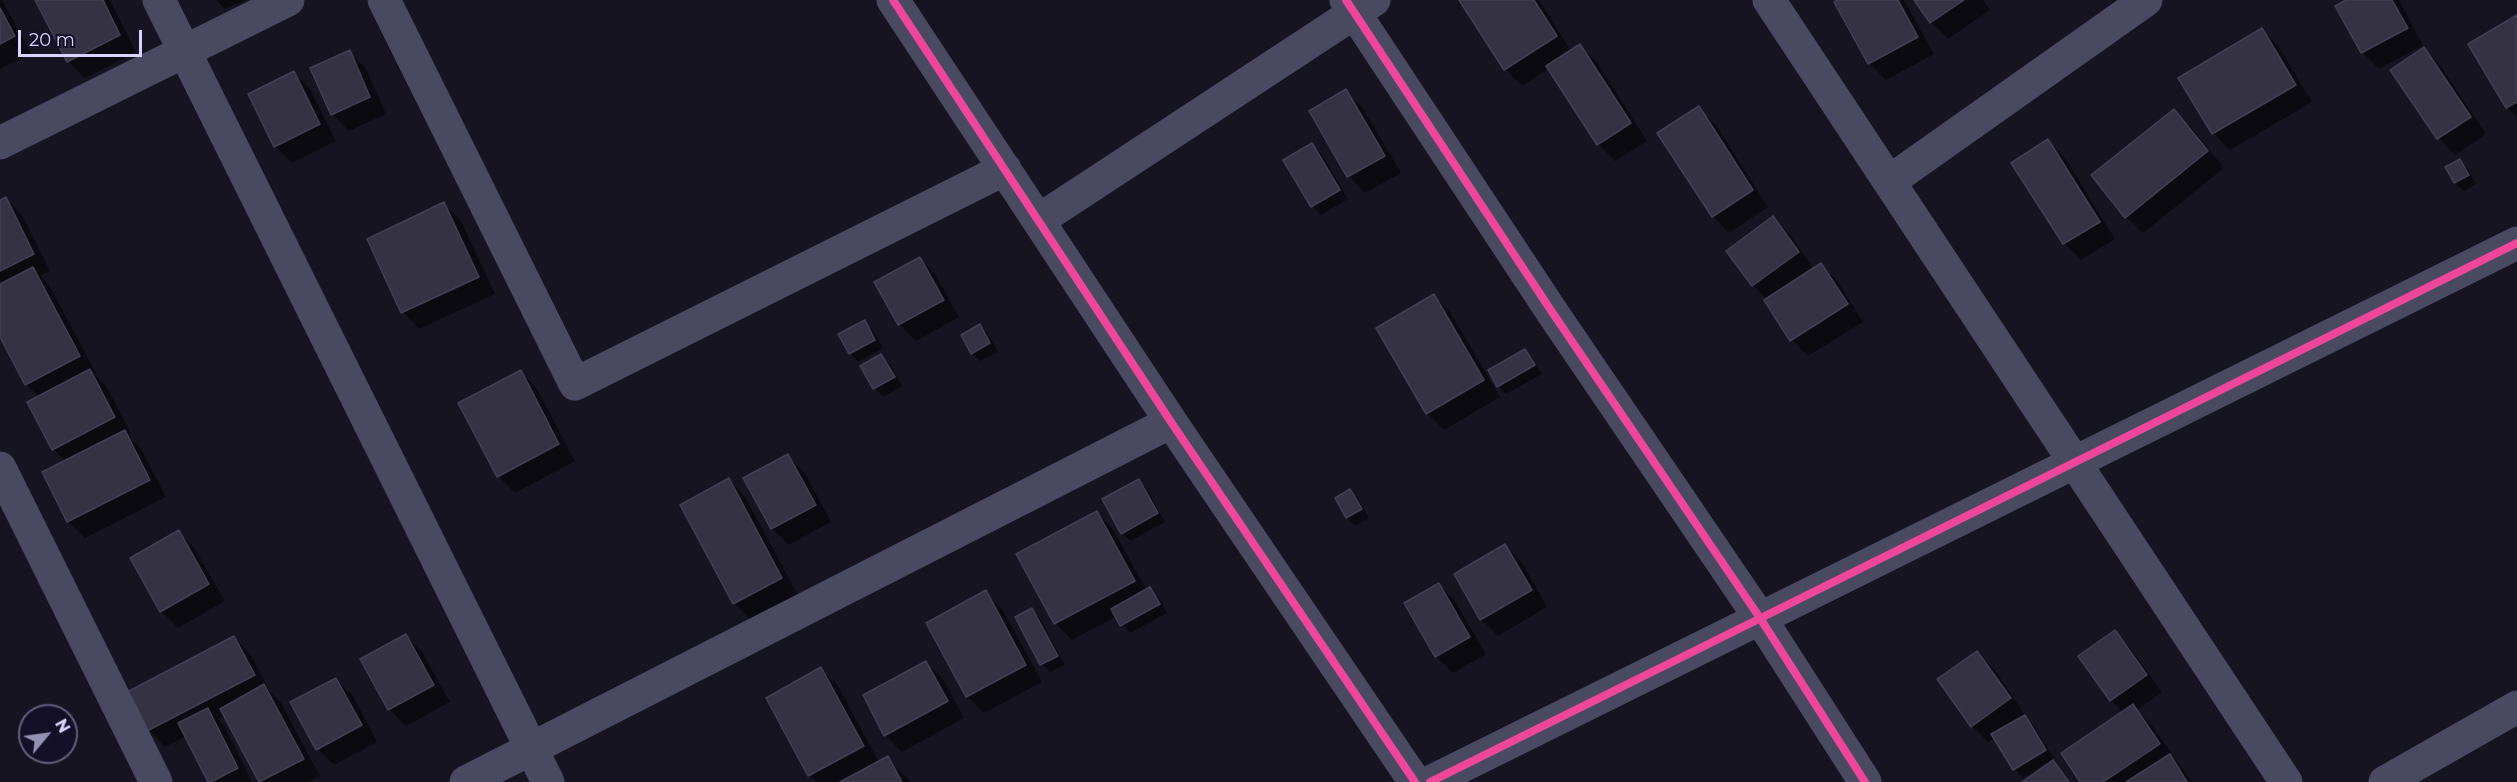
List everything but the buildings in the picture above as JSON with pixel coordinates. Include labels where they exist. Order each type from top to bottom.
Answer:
[{"type":"street","points":[[159,0],[548,782]]},
{"type":"street","points":[[0,143],[288,0]]},
{"type":"street","points":[[384,0],[575,384],[1005,169]]},
{"type":"street","points":[[893,0],[1171,422],[1415,782]]},
{"type":"street","points":[[1769,0],[2286,782]]},
{"type":"street","points":[[1890,181],[2146,0]]},
{"type":"street","points":[[1039,220],[1358,4],[1552,312],[1760,618],[1865,782]]},
{"type":"street","points":[[1430,782],[2517,243]]},
{"type":"street","points":[[466,782],[1171,422]]},
{"type":"street","points":[[0,468],[156,782]]},
{"type":"street","points":[[2385,782],[2517,707]]},
{"type":"cycle path","points":[[893,0],[1171,422],[1415,782]]},
{"type":"cycle path","points":[[1346,0],[1552,312],[1760,618],[1865,782]]},
{"type":"cycle path","points":[[1430,782],[2517,243]]}]
